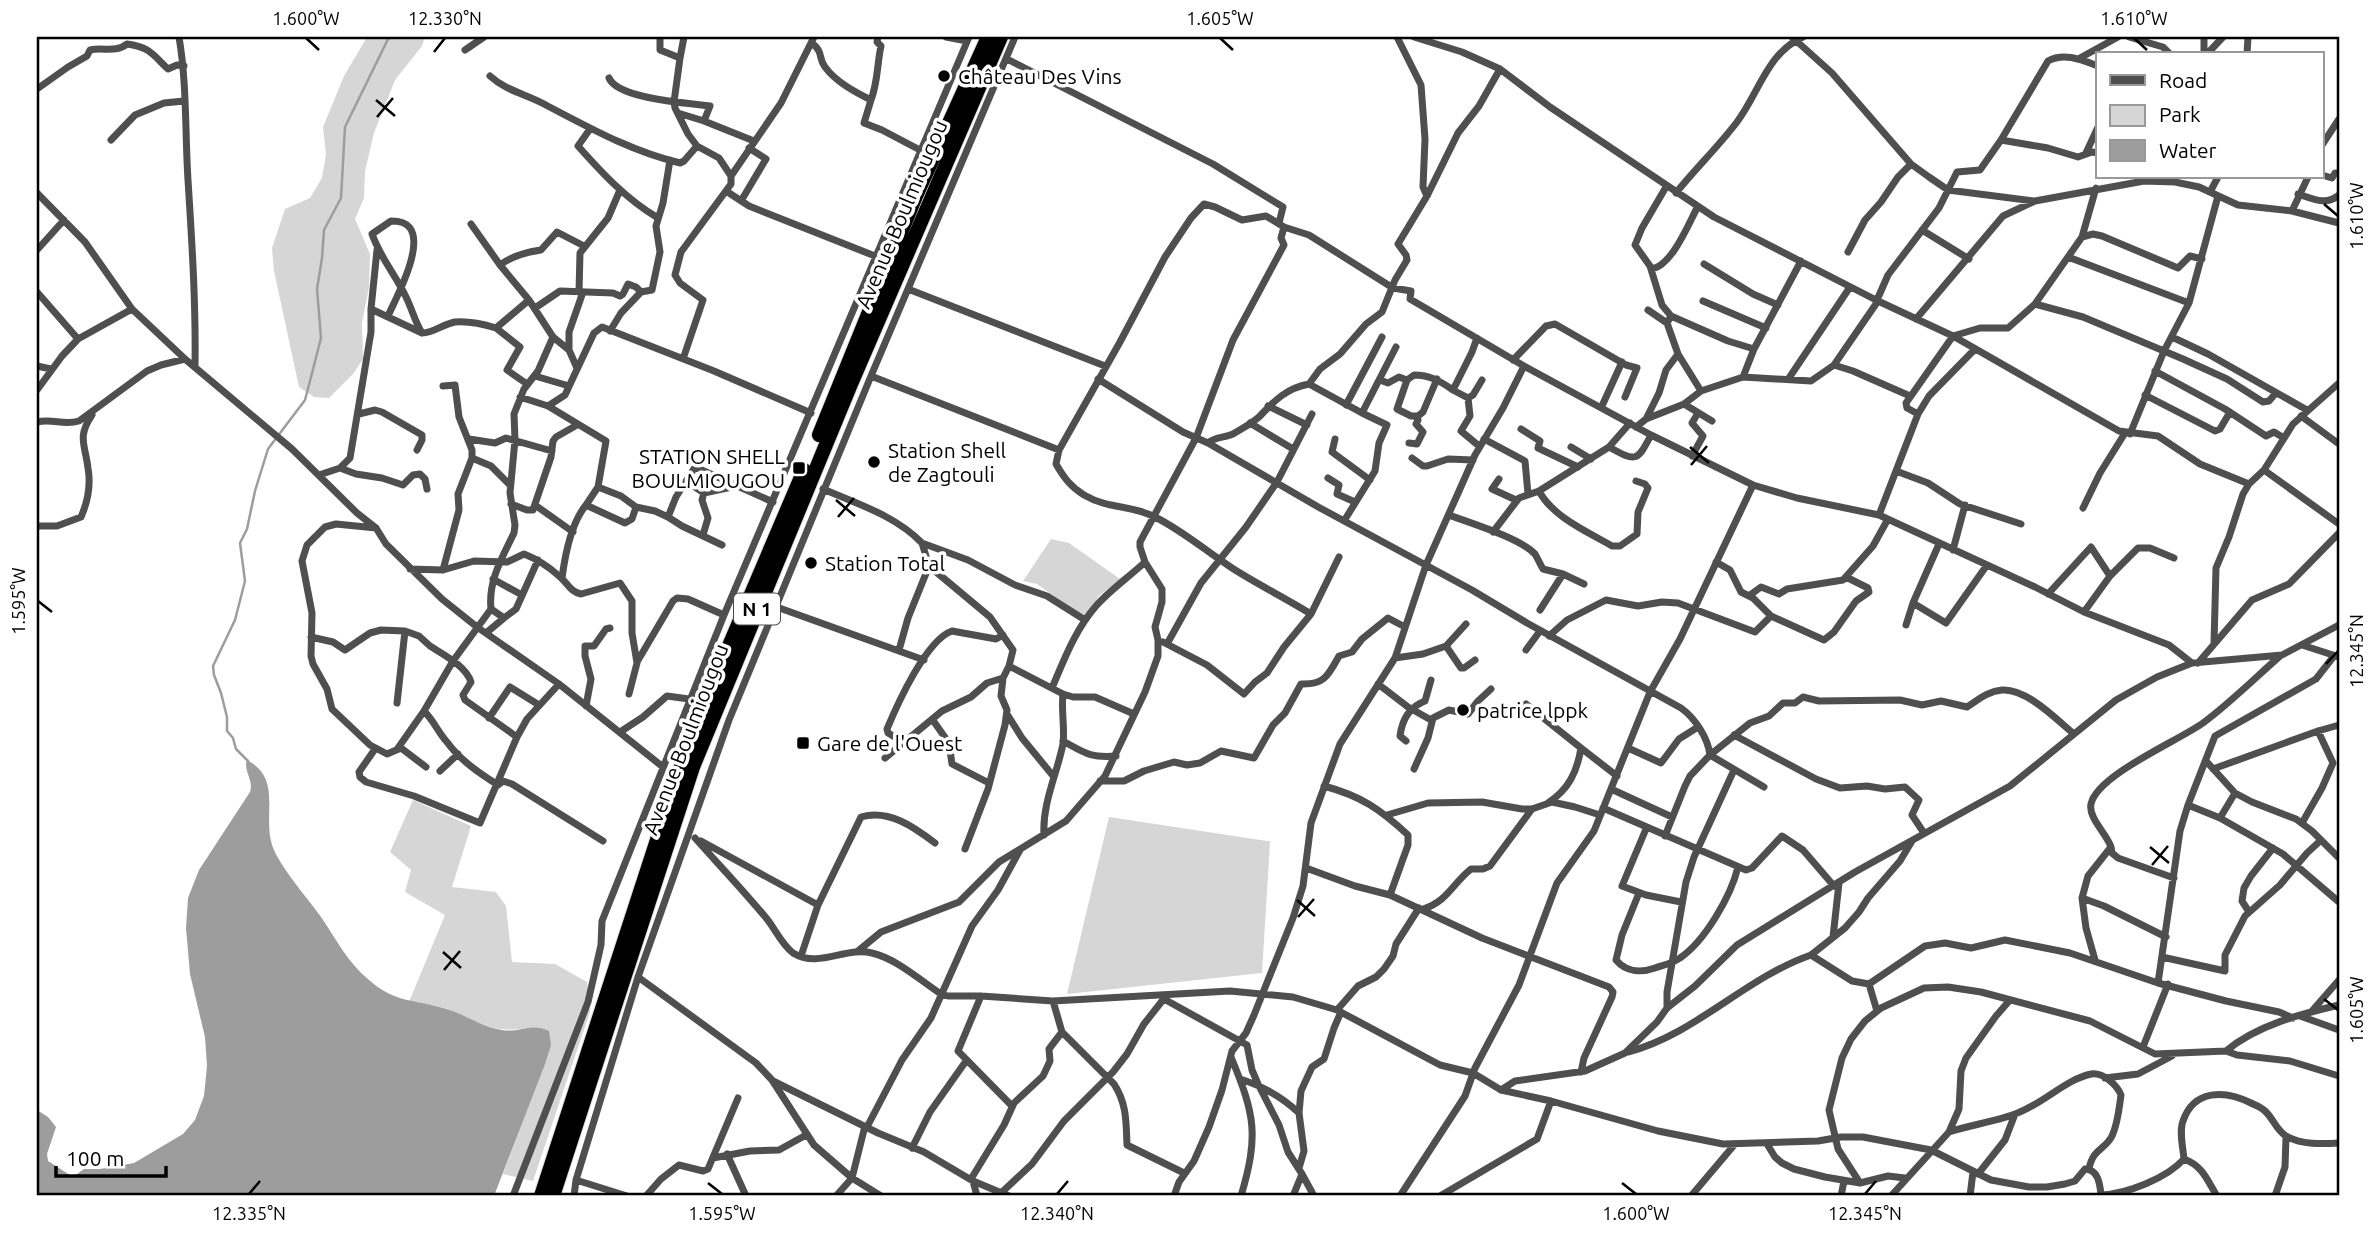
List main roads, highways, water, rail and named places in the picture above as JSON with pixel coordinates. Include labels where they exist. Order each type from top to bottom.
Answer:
[{"type":"highway","name":"Avenue Boulmiougou","points":[[541,1196],[698,707],[815,444],[916,196],[988,37]]},
{"type":"highway","name":"Avenue Boulmiougou","points":[[553,1196],[692,768],[698,707],[760,601],[1001,37]]},
{"type":"water","points":[[247,760],[258,767],[268,786],[269,830],[274,850],[362,973],[378,987],[396,997],[450,1010],[494,1028],[508,1031],[537,1027],[549,1031],[551,1045],[545,1064],[494,1196],[37,1196],[37,1110],[48,1117],[56,1127],[47,1154],[48,1161],[73,1177],[84,1169],[134,1163],[183,1134],[195,1120],[204,1096],[207,1066],[205,1037],[190,974],[186,928],[188,898],[199,870],[250,792]]},
{"type":"waterway","points":[[248,761],[236,749],[233,738],[227,731],[227,717],[213,666],[235,620],[245,581],[240,543],[247,529],[268,449],[305,400],[321,338],[317,289],[324,230],[341,198],[345,127],[389,37]]},
{"type":"place","name":"Château Des Vins","points":[[944,76]]},
{"type":"place","name":"Station Shell de Zagtouli","points":[[874,462]]},
{"type":"place","name":"STATION SHELL BOULMIOUGOU","points":[[799,468]]},
{"type":"place","name":"Station Total","points":[[811,563]]},
{"type":"place","name":"patrice lppk","points":[[1463,710]]},
{"type":"place","name":"Gare de l'Ouest","points":[[803,743]]}]
